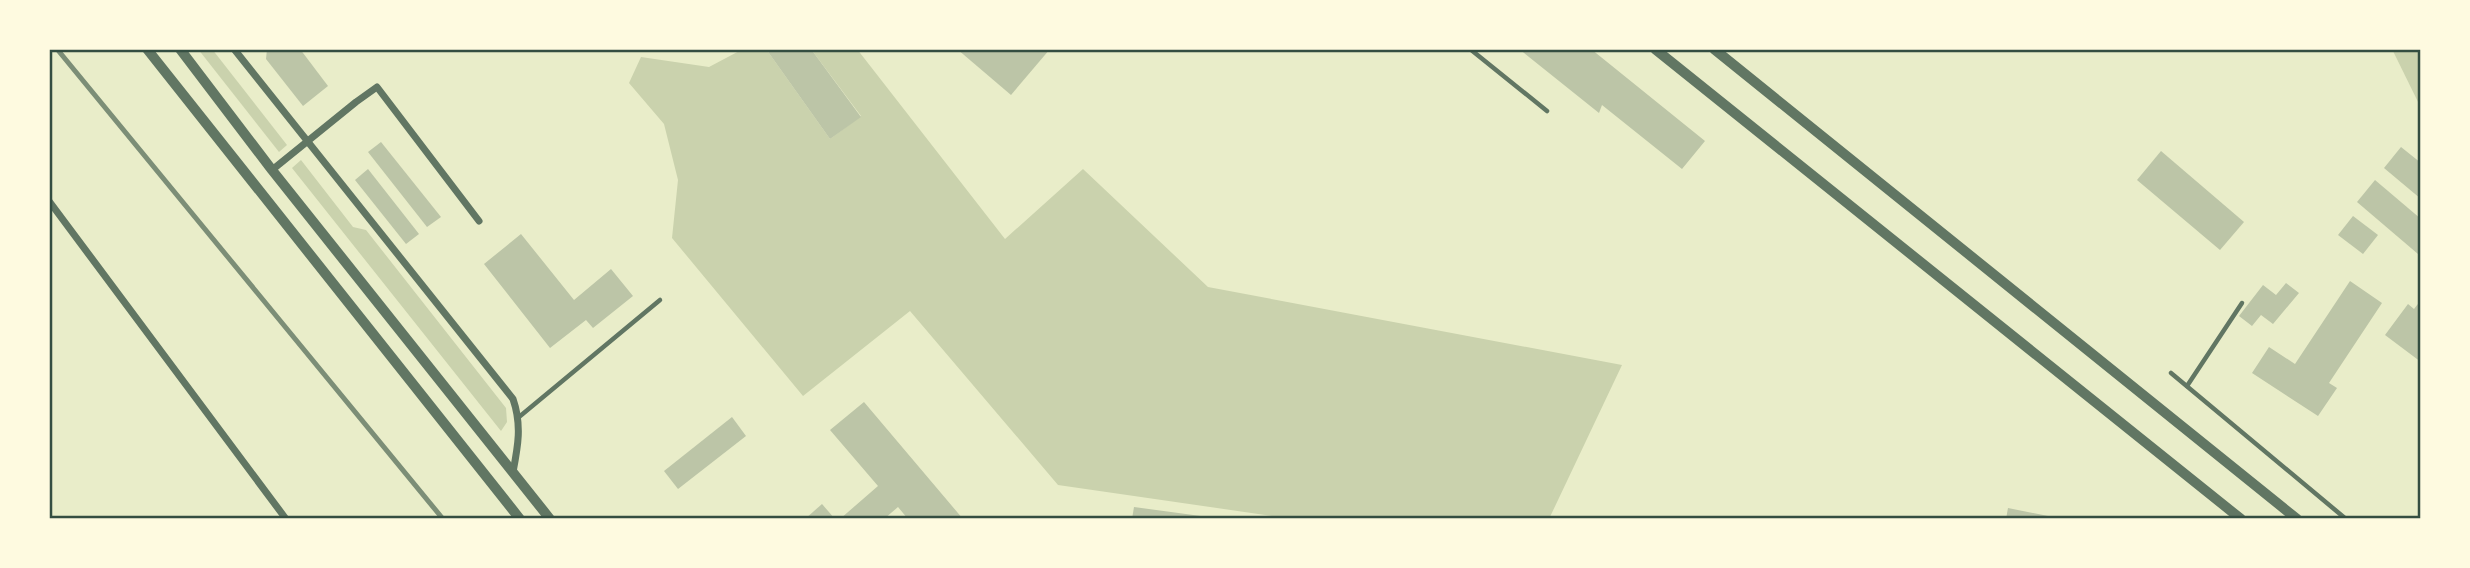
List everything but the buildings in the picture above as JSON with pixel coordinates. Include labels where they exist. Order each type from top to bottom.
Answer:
[{"type":"street","points":[[147,49],[520,519]]},
{"type":"street","points":[[180,49],[272,170],[550,519]]},
{"type":"street","points":[[234,49],[513,399],[519,417],[520,436],[513,472]]},
{"type":"street","points":[[1655,49],[2241,519]]},
{"type":"street","points":[[1713,49],[2297,519]]},
{"type":"street","points":[[272,170],[377,87],[479,221]]},
{"type":"street","points":[[49,201],[286,519]]},
{"type":"lane","points":[[1471,49],[1547,111]]},
{"type":"lane","points":[[519,417],[660,300]]},
{"type":"lane","points":[[2188,386],[2242,303]]},
{"type":"lane","points":[[2171,373],[2346,519]]},
{"type":"green space","points":[[198,49],[212,49],[287,145],[279,152]]},
{"type":"green space","points":[[743,49],[766,49],[830,139],[861,116],[811,49],[857,49],[1005,239],[1083,169],[1208,287],[1622,365],[1549,519],[1293,519],[1058,485],[910,311],[803,396],[672,238],[678,180],[664,124],[629,83],[641,57],[709,67]]},
{"type":"green space","points":[[2392,49],[2421,49],[2421,108]]},
{"type":"green space","points":[[301,160],[353,227],[366,230],[506,408],[507,422],[501,431],[292,168]]},
{"type":"railway","points":[[57,49],[443,519]]}]
